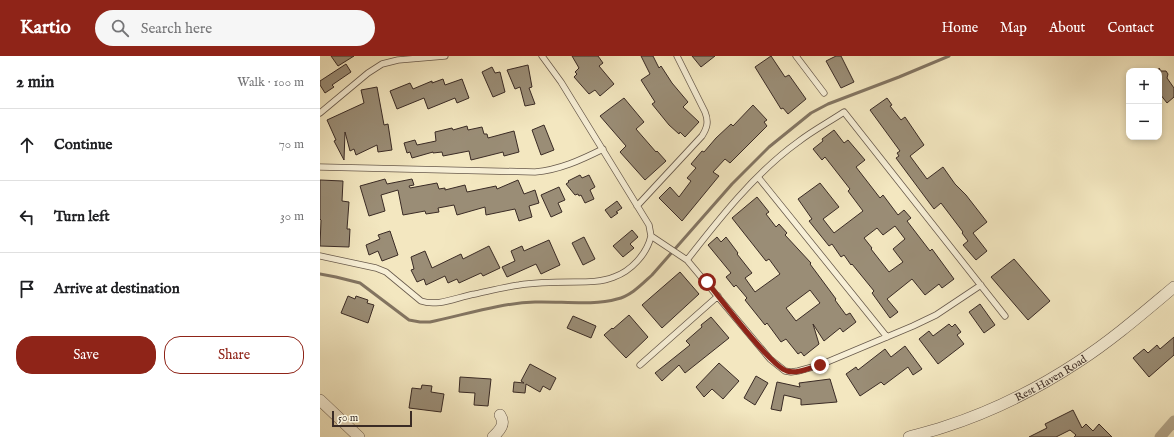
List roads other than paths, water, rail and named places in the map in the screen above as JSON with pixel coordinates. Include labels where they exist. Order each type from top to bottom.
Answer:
[{"type":"street","name":"Rest Haven Road","points":[[909,437],[944,427],[1000,406],[1047,381],[1079,362],[1122,330],[1174,287]]},
{"type":"street","points":[[320,400],[359,437]]},
{"type":"street","points":[[493,437],[503,425],[503,418],[500,414]]},
{"type":"lane","points":[[320,112],[368,73],[382,64],[398,60],[445,56]]},
{"type":"lane","points":[[320,256],[376,268],[386,272],[421,301],[435,304],[467,295],[520,285],[586,282],[614,278],[633,265],[647,248],[651,236],[649,225],[561,82],[542,56]]},
{"type":"lane","points":[[637,206],[702,136],[708,125],[708,119],[705,112],[677,56]]},
{"type":"lane","points":[[796,56],[824,93]]},
{"type":"lane","points":[[687,260],[758,177],[797,142],[844,112],[1005,316]]},
{"type":"lane","points":[[320,167],[534,172],[558,168],[578,161],[603,149]]},
{"type":"lane","points":[[758,177],[887,337]]},
{"type":"lane","points":[[651,236],[687,260],[770,359],[785,371],[798,371],[820,365],[913,326],[936,314],[981,285]]},
{"type":"lane","points":[[640,365],[718,296]]},
{"type":"waterway","points":[[320,274],[360,283],[409,320],[420,322],[430,322],[495,307],[522,303],[598,302],[622,297],[636,289],[652,275],[732,184],[769,147],[811,113],[828,104],[949,56]]},
{"type":"waterway","points":[[1160,437],[1174,421]]}]
